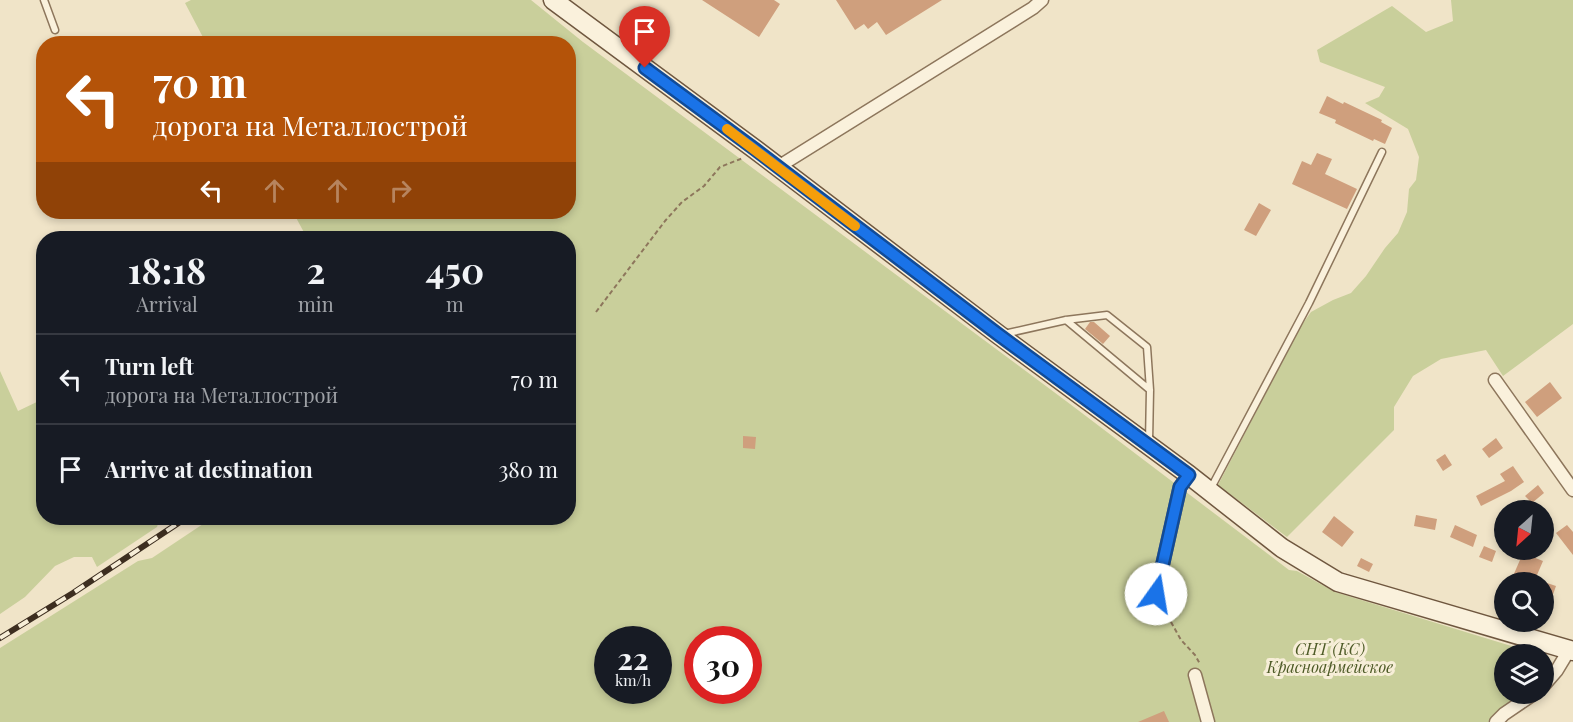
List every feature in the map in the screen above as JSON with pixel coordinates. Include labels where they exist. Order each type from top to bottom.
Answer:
[{"type":"street","points":[[553,0],[1189,475],[1282,548],[1338,582],[1571,650],[1554,673]]},
{"type":"street","points":[[778,168],[1033,8],[1042,0]]},
{"type":"street","points":[[1495,380],[1571,481]]},
{"type":"street","points":[[1165,614],[1159,606],[1156,594],[1180,487],[1189,475]]},
{"type":"street","points":[[1195,675],[1208,722]]},
{"type":"street","points":[[1496,722],[1519,704]]},
{"type":"lane","points":[[44,0],[55,30]]},
{"type":"lane","points":[[1209,492],[1309,303],[1382,152]]},
{"type":"lane","points":[[999,335],[1066,320],[1107,315],[1147,347],[1150,390],[1149,446]]},
{"type":"lane","points":[[1066,320],[1150,390]]},
{"type":"path","points":[[596,312],[664,221],[682,202],[704,186],[720,167],[740,160]]},
{"type":"path","points":[[1165,614],[1181,640],[1200,664],[1195,675]]},
{"type":"green space","points":[[191,0],[531,0],[576,36],[202,36],[185,3]]},
{"type":"green space","points":[[1451,0],[1573,0],[1573,324],[1503,376],[1486,350],[1441,359],[1413,376],[1394,407],[1394,430],[1287,537],[1218,485],[1301,326],[1311,312],[1351,293],[1398,233],[1407,212],[1409,189],[1416,180],[1419,157],[1408,129],[1365,103],[1379,97],[1385,87],[1320,62],[1317,50],[1392,6],[1426,32],[1453,21]]},
{"type":"green space","name":"СНТ (КС) Красноармейское","points":[[576,36],[1289,570],[1297,571],[1335,592],[1504,644],[1494,644],[1494,704],[1510,704],[1488,722],[0,722],[0,648],[138,561],[152,558],[202,525],[576,525],[576,231],[303,231],[297,219],[576,219]]},
{"type":"green space","points":[[0,371],[18,411],[36,402],[36,525],[158,525],[97,567],[92,557],[74,557],[55,566],[25,597],[0,614]]},
{"type":"building","points":[[702,0],[774,0],[780,4],[759,37]]},
{"type":"building","points":[[836,0],[942,0],[886,35],[877,22],[868,29],[864,24],[855,30]]},
{"type":"building","points":[[1327,96],[1382,120],[1381,122],[1392,128],[1385,144],[1374,139],[1373,141],[1319,113]]},
{"type":"building","points":[[1317,153],[1332,159],[1325,174],[1357,189],[1347,209],[1292,184],[1302,161],[1311,165]]},
{"type":"building","points":[[1259,203],[1271,210],[1256,236],[1244,230]]},
{"type":"building","points":[[1090,322],[1094,322],[1110,336],[1103,344],[1085,329]]},
{"type":"building","points":[[1550,382],[1562,398],[1537,417],[1525,402]]},
{"type":"building","points":[[743,436],[756,437],[755,449],[743,448]]},
{"type":"building","points":[[1496,438],[1503,448],[1489,458],[1482,449]]},
{"type":"building","points":[[1445,454],[1452,465],[1443,471],[1436,460]]},
{"type":"building","points":[[1513,466],[1524,482],[1481,506],[1476,496],[1505,481],[1500,474]]},
{"type":"building","points":[[1538,485],[1544,493],[1536,500],[1529,500],[1525,496]]},
{"type":"building","points":[[1416,515],[1437,519],[1435,530],[1414,526]]},
{"type":"building","points":[[1334,516],[1354,532],[1342,547],[1322,532]]},
{"type":"building","points":[[1455,525],[1477,535],[1473,547],[1450,537]]},
{"type":"building","points":[[1567,525],[1573,532],[1573,555],[1556,533]]},
{"type":"building","points":[[1484,546],[1494,550],[1492,562],[1479,557]]},
{"type":"building","points":[[1361,558],[1373,564],[1369,572],[1357,566]]},
{"type":"building","points":[[1520,560],[1543,561],[1538,572],[1515,572]]},
{"type":"building","points":[[1164,711],[1169,722],[1138,722]]},
{"type":"railway","points":[[0,638],[175,525]]},
{"type":"slow traffic","points":[[727,129],[855,226]]},
{"type":"route","points":[[645,68],[1189,475],[1180,487],[1156,594]]}]
